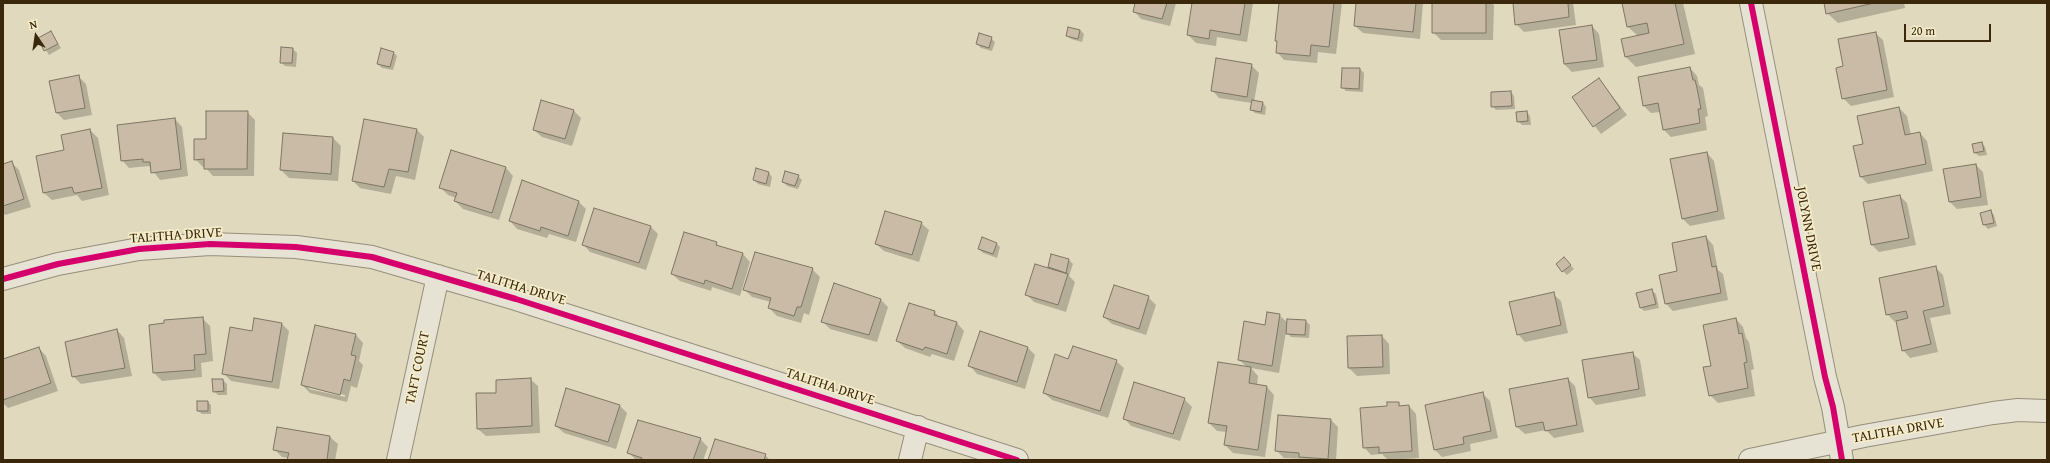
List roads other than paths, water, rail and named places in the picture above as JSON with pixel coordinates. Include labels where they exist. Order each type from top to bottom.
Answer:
[{"type":"street","name":"JOLYNN DRIVE","points":[[1751,3],[1841,451]]},
{"type":"street","name":"TALITHA DRIVE","points":[[3,279],[58,264],[139,249],[210,244],[296,247],[364,256],[516,299],[1017,460]]},
{"type":"street","name":"TAFT COURT","points":[[398,460],[438,276]]},
{"type":"street","name":"TALITHA DRIVE","points":[[1750,460],[1841,451],[1993,413],[2018,410],[2047,411]]},
{"type":"street","points":[[910,460],[918,427]]}]
